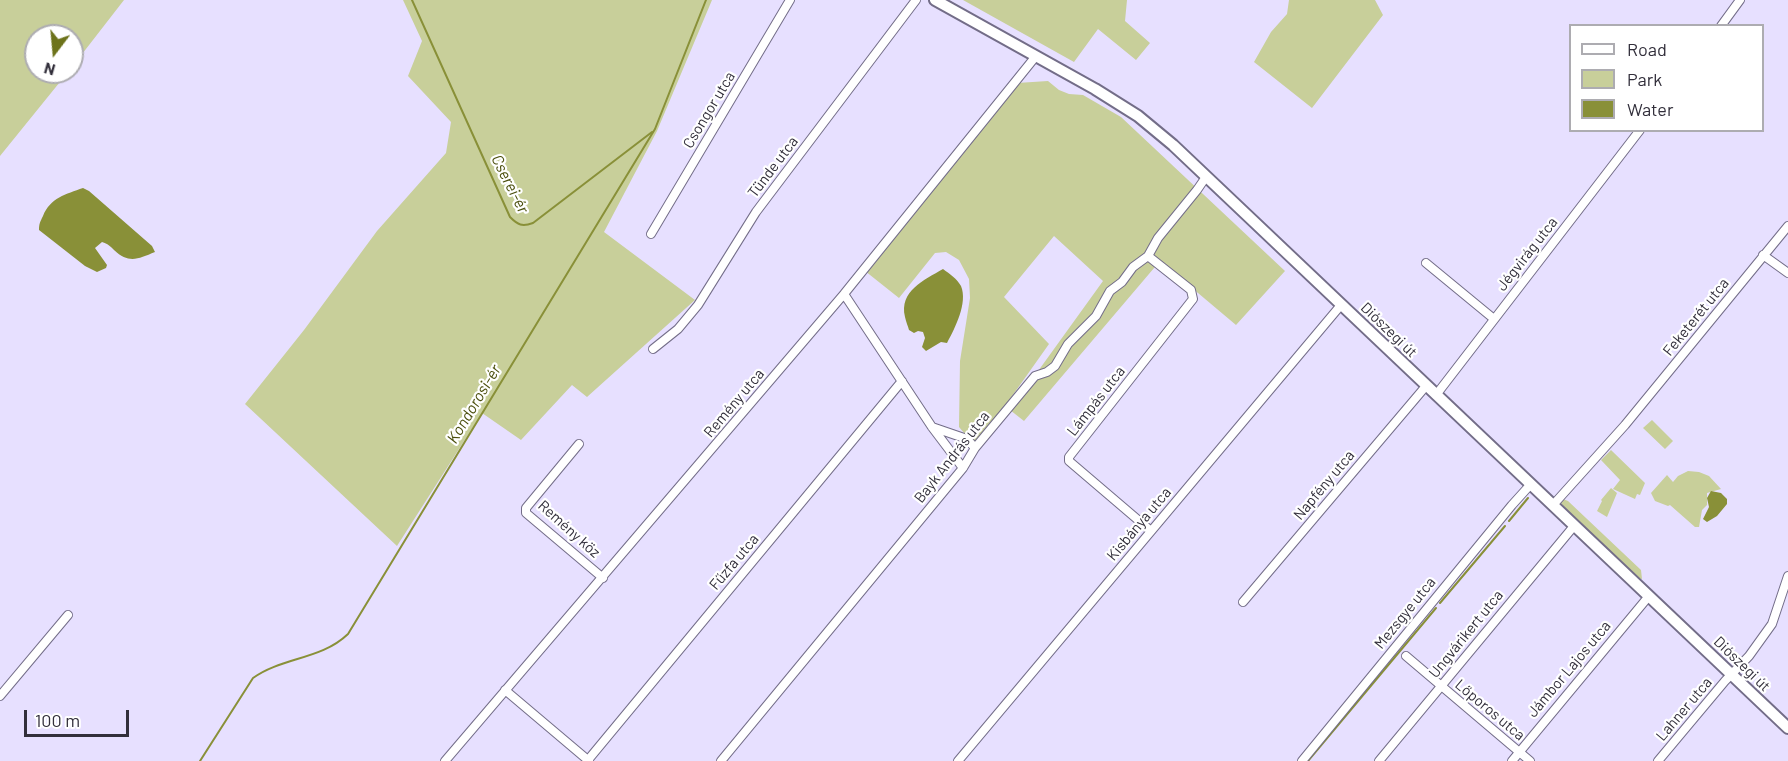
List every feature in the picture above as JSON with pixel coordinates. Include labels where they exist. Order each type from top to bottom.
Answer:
[{"type":"main road","name":"Diószegi út","points":[[935,0],[1095,88],[1138,116],[1173,145],[1788,728]]},
{"type":"street","name":"Csongor utca","points":[[651,234],[790,0]]},
{"type":"street","name":"Tünde utca","points":[[653,349],[678,329],[698,305],[756,212],[916,0]]},
{"type":"street","points":[[1722,24],[1740,0]]},
{"type":"street","name":"Remény utca","points":[[445,761],[844,294],[1036,56]]},
{"type":"street","name":"Jégvirág utca","points":[[1436,395],[1638,132]]},
{"type":"street","name":"Bayk András utca","points":[[721,761],[963,468],[975,448],[1035,376],[1055,366],[1068,344],[1096,316],[1110,291],[1122,282],[1133,267],[1148,256],[1158,238],[1206,177]]},
{"type":"street","name":"Feketerét utca","points":[[1553,505],[1625,425],[1788,226]]},
{"type":"street","points":[[1763,255],[1788,273]]},
{"type":"street","name":"Lámpás utca","points":[[1148,256],[1191,290],[1194,295],[1191,303],[1069,457],[1069,461],[1151,531]]},
{"type":"street","points":[[1426,263],[1494,319]]},
{"type":"street","points":[[844,294],[932,427],[963,468]]},
{"type":"street","name":"Kisbánya utca","points":[[958,761],[1341,305]]},
{"type":"street","name":"Fűzfa utca","points":[[588,760],[902,381]]},
{"type":"street","name":"Napfény utca","points":[[1243,602],[1426,386]]},
{"type":"street","points":[[932,427],[967,439],[975,448]]},
{"type":"street","name":"Remény köz","points":[[579,444],[526,508],[526,513],[603,578]]},
{"type":"street","name":"Mezsgye utca","points":[[1302,761],[1531,484]]},
{"type":"street","name":"Ungvárikert utca","points":[[1379,761],[1574,526]]},
{"type":"street","name":"Lahner utca","points":[[1658,761],[1749,656],[1772,624],[1788,576]]},
{"type":"street","name":"Jámbor Lajos utca","points":[[1512,761],[1649,596]]},
{"type":"street","points":[[0,696],[68,615]]},
{"type":"street","name":"Lőporos utca","points":[[1406,656],[1530,761]]},
{"type":"street","points":[[505,690],[588,760]]},
{"type":"green space","points":[[0,0],[124,0],[84,52],[84,24],[24,24],[24,84],[58,84],[0,156]]},
{"type":"green space","points":[[403,0],[712,0],[657,131],[604,232],[695,300],[587,397],[572,385],[521,440],[482,413],[397,546],[245,404],[304,330],[377,231],[446,153],[451,122],[408,76],[422,41]]},
{"type":"green space","points":[[963,0],[1127,0],[1125,21],[1150,43],[1136,60],[1098,29],[1074,62]]},
{"type":"green space","points":[[1289,0],[1375,0],[1383,15],[1312,108],[1254,62],[1271,32],[1287,14]]},
{"type":"green space","points":[[1048,81],[1059,90],[1069,94],[1083,95],[1121,117],[1285,271],[1236,325],[1160,261],[1024,421],[1010,410],[1103,281],[1054,236],[1004,297],[1049,344],[976,447],[959,427],[960,361],[970,298],[969,279],[959,260],[946,252],[935,253],[899,298],[865,271],[1017,83]]},
{"type":"green space","points":[[1652,420],[1673,441],[1665,449],[1643,428]]},
{"type":"green space","points":[[1611,450],[1645,483],[1640,495],[1637,494],[1635,499],[1613,489],[1620,480],[1601,460]]},
{"type":"green space","points":[[1688,471],[1709,476],[1721,489],[1707,493],[1707,505],[1702,510],[1699,527],[1695,527],[1670,505],[1655,501],[1651,493],[1667,475],[1673,482],[1678,476]]},
{"type":"green space","points":[[1611,488],[1617,493],[1607,517],[1597,511],[1601,500]]},
{"type":"green space","points":[[1563,499],[1568,501],[1641,570],[1642,579],[1635,577],[1563,507],[1561,503]]},
{"type":"water","points":[[83,188],[152,246],[155,252],[129,259],[102,242],[95,248],[107,265],[106,268],[97,272],[85,266],[39,230],[40,221],[54,201]]},
{"type":"water","points":[[943,269],[961,286],[962,308],[947,343],[941,342],[926,351],[922,347],[925,338],[923,332],[914,333],[909,330],[904,308],[909,293],[915,287]]},
{"type":"water","points":[[1711,491],[1721,493],[1727,499],[1727,504],[1717,516],[1707,522],[1703,519],[1709,507],[1707,498]]},
{"type":"waterway","name":"Cserei-ér","points":[[412,0],[510,217],[518,223],[523,225],[533,223],[652,132]]},
{"type":"waterway","name":"Kondorosi-ér","points":[[200,761],[253,678],[276,666],[326,649],[348,634],[655,129],[706,0]]},
{"type":"waterway","points":[[1509,521],[1528,498]]},
{"type":"waterway","points":[[1440,603],[1505,526]]},
{"type":"waterway","points":[[1308,761],[1436,608]]}]
